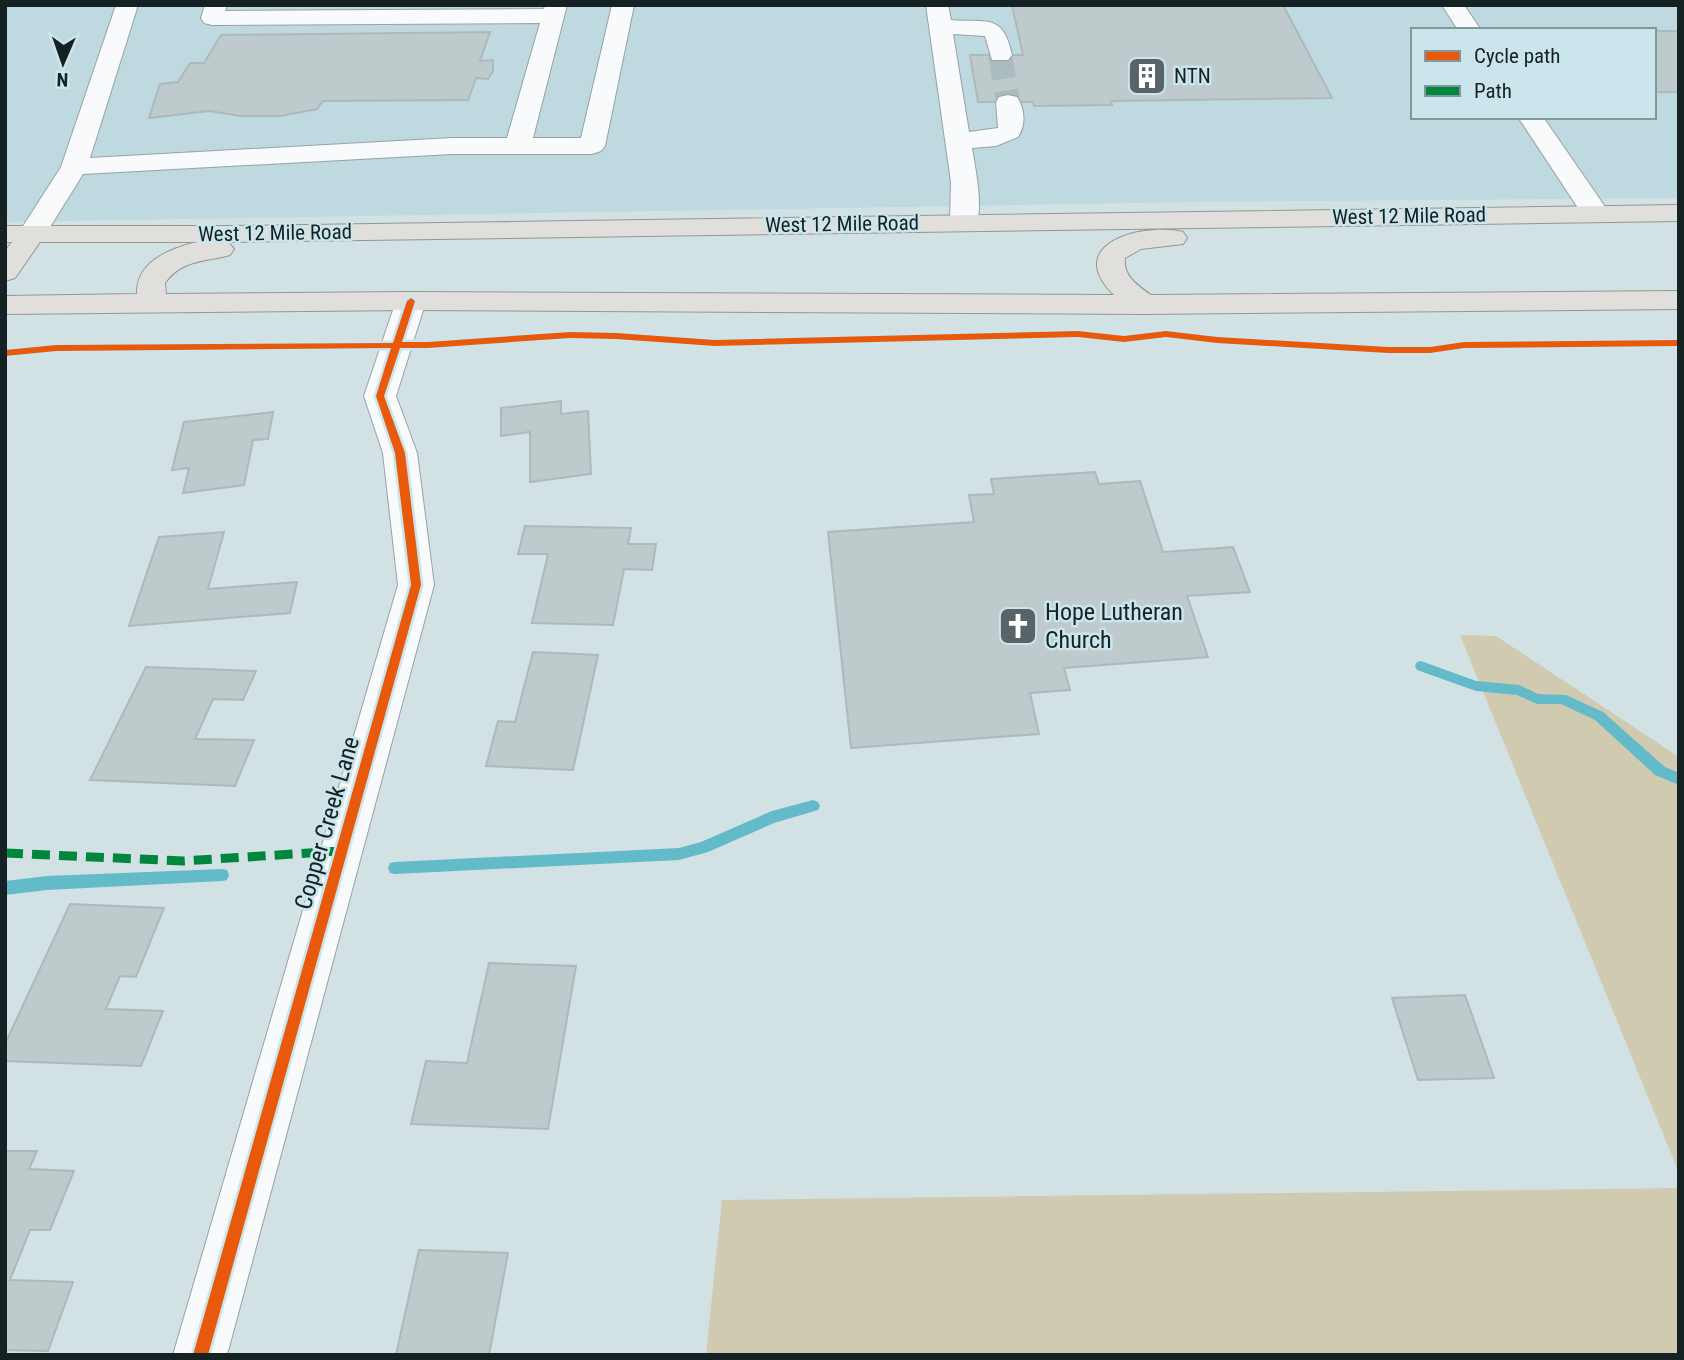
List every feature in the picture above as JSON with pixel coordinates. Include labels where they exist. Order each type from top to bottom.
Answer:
[{"type":"main road","name":"West 12 Mile Road","points":[[19,234],[230,234],[1679,213]]},
{"type":"main road","points":[[1144,305],[1120,285],[1110,267],[1116,251],[1137,240],[1520,235],[1596,214]]},
{"type":"main road","points":[[152,304],[151,283],[164,266],[184,255],[209,249],[572,245],[676,227]]},
{"type":"main road","points":[[5,272],[19,234]]},
{"type":"main road","points":[[1386,302],[1443,277],[1679,274]]},
{"type":"main road","points":[[5,305],[411,301],[1144,305],[1679,300]]},
{"type":"street","points":[[19,234],[74,167],[127,5]]},
{"type":"street","points":[[216,5],[212,18],[554,11],[518,146]]},
{"type":"street","points":[[74,167],[452,146],[592,146],[623,5]]},
{"type":"street","points":[[1453,5],[1469,28]]},
{"type":"street","points":[[964,222],[964,182],[939,16],[992,30],[996,34],[1000,55]]},
{"type":"street","points":[[958,141],[996,138],[1009,132],[1012,123],[1008,102]]},
{"type":"street","points":[[1532,119],[1596,214]]},
{"type":"street","name":"Copper Creek Lane","points":[[200,1355],[416,585],[400,453],[380,396],[411,301]]},
{"type":"shaded area","points":[[5,5],[1679,5],[1679,198],[1190,202],[5,222]]},
{"type":"shaded area","points":[[1460,635],[1496,636],[1679,757],[1679,1173]]},
{"type":"shaded area","points":[[1679,1188],[1679,1355],[706,1355],[722,1200]]},
{"type":"building","name":"NTN","points":[[1012,5],[1283,5],[1332,98],[1111,101],[1112,105],[1034,106],[1033,102],[978,102],[970,55],[1023,55]]},
{"type":"building","points":[[1656,31],[1679,31],[1679,92],[1656,92]]},
{"type":"building","points":[[490,32],[480,61],[493,60],[493,71],[488,79],[476,78],[468,100],[323,101],[317,109],[280,116],[241,116],[209,111],[149,118],[160,84],[178,82],[190,63],[204,63],[221,35]]},
{"type":"building","points":[[561,401],[561,414],[588,411],[591,474],[530,482],[530,432],[501,436],[501,408]]},
{"type":"building","points":[[273,412],[268,439],[253,440],[244,485],[183,493],[189,468],[172,470],[184,422]]},
{"type":"building","name":"Hope Lutheran Church","points":[[1095,472],[1099,484],[1140,481],[1163,552],[1233,547],[1250,592],[1187,596],[1208,657],[1064,668],[1070,690],[1030,693],[1039,734],[851,748],[828,532],[974,522],[969,495],[994,494],[991,479]]},
{"type":"building","points":[[525,526],[631,528],[628,544],[656,544],[652,570],[624,569],[613,625],[532,623],[548,554],[518,554]]},
{"type":"building","points":[[224,532],[208,589],[297,582],[290,613],[129,626],[159,537]]},
{"type":"building","points":[[533,652],[598,655],[573,770],[486,766],[498,721],[515,722]]},
{"type":"building","points":[[146,667],[256,671],[243,700],[213,699],[195,739],[254,740],[235,786],[90,780]]},
{"type":"building","points":[[70,904],[164,908],[136,977],[120,976],[106,1009],[163,1011],[141,1066],[5,1061],[5,1044]]},
{"type":"building","points":[[489,963],[576,966],[548,1129],[411,1124],[426,1061],[467,1063]]},
{"type":"building","points":[[1465,995],[1494,1078],[1418,1080],[1392,998]]},
{"type":"building","points":[[5,1151],[37,1151],[29,1169],[74,1171],[50,1230],[30,1230],[10,1280],[73,1282],[48,1351],[5,1350]]},
{"type":"building","points":[[419,1250],[508,1253],[489,1355],[396,1355]]},
{"type":"waterway","points":[[1421,666],[1476,686],[1519,690],[1537,699],[1562,699],[1599,716],[1660,771],[1679,779]]},
{"type":"waterway","points":[[395,868],[679,854],[703,848],[772,817],[813,806]]},
{"type":"waterway","points":[[5,888],[47,883],[222,875]]},
{"type":"tunnel","points":[[1000,55],[1008,102]]},
{"type":"marked path","points":[[5,853],[183,861],[341,851]]},
{"type":"cycle path","points":[[200,1355],[416,585],[400,453],[380,396],[411,301]]},
{"type":"cycle path","points":[[5,353],[56,348],[428,345],[570,335],[715,343],[1078,334],[1124,339],[1166,334],[1217,340],[1388,350],[1430,350],[1464,345],[1679,343]]},
{"type":"place","name":"NTN","points":[[1147,76]]},
{"type":"place","name":"Hope Lutheran Church","points":[[1018,626]]}]
